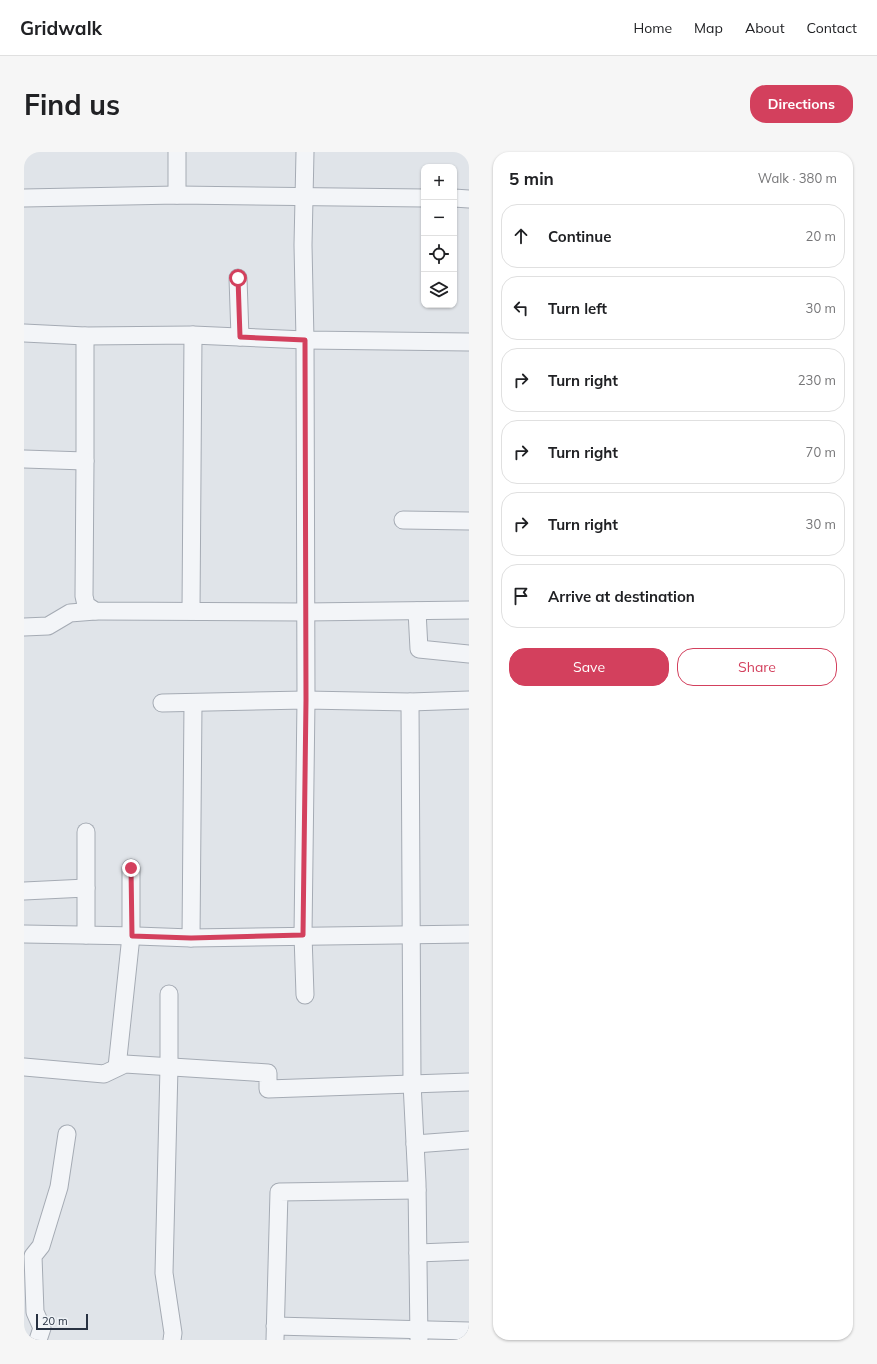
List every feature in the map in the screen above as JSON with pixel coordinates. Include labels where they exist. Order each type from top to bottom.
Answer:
[{"type":"street","points":[[177,152],[177,195]]},
{"type":"street","points":[[304,994],[303,935],[306,700],[305,340],[303,245],[305,152]]},
{"type":"street","points":[[24,198],[177,195],[421,198]]},
{"type":"street","points":[[457,198],[469,198]]},
{"type":"street","points":[[238,278],[240,337]]},
{"type":"street","points":[[24,333],[85,336],[193,335],[305,340],[469,342]]},
{"type":"street","points":[[191,611],[193,335]]},
{"type":"street","points":[[85,336],[86,461],[84,596],[86,605],[95,611]]},
{"type":"street","points":[[24,459],[86,461]]},
{"type":"street","points":[[403,520],[469,521]]},
{"type":"street","points":[[417,610],[419,649],[469,654]]},
{"type":"street","points":[[24,627],[48,626],[70,613],[95,611],[305,612],[469,610]]},
{"type":"street","points":[[162,703],[306,700],[410,702],[469,700]]},
{"type":"street","points":[[191,938],[193,702]]},
{"type":"street","points":[[410,702],[410,935],[412,1083],[417,1190],[419,1335]]},
{"type":"street","points":[[86,832],[86,935]]},
{"type":"street","points":[[117,1067],[132,936],[131,868]]},
{"type":"street","points":[[24,891],[86,888]]},
{"type":"street","points":[[24,934],[191,938],[303,935],[469,934]]},
{"type":"street","points":[[170,994],[164,1273],[173,1333],[172,1340]]},
{"type":"street","points":[[24,1067],[104,1074],[125,1064],[268,1073],[268,1089],[469,1082]]},
{"type":"street","points":[[38,1340],[42,1328],[34,1312],[33,1256],[41,1246],[59,1187],[67,1134]]},
{"type":"street","points":[[415,1144],[469,1140]]},
{"type":"street","points":[[417,1190],[279,1192],[275,1333],[419,1335],[469,1331]]},
{"type":"street","points":[[418,1253],[469,1251]]},
{"type":"route","points":[[131,868],[132,936],[191,938],[303,935],[306,700],[305,340],[240,337],[238,278]]}]
